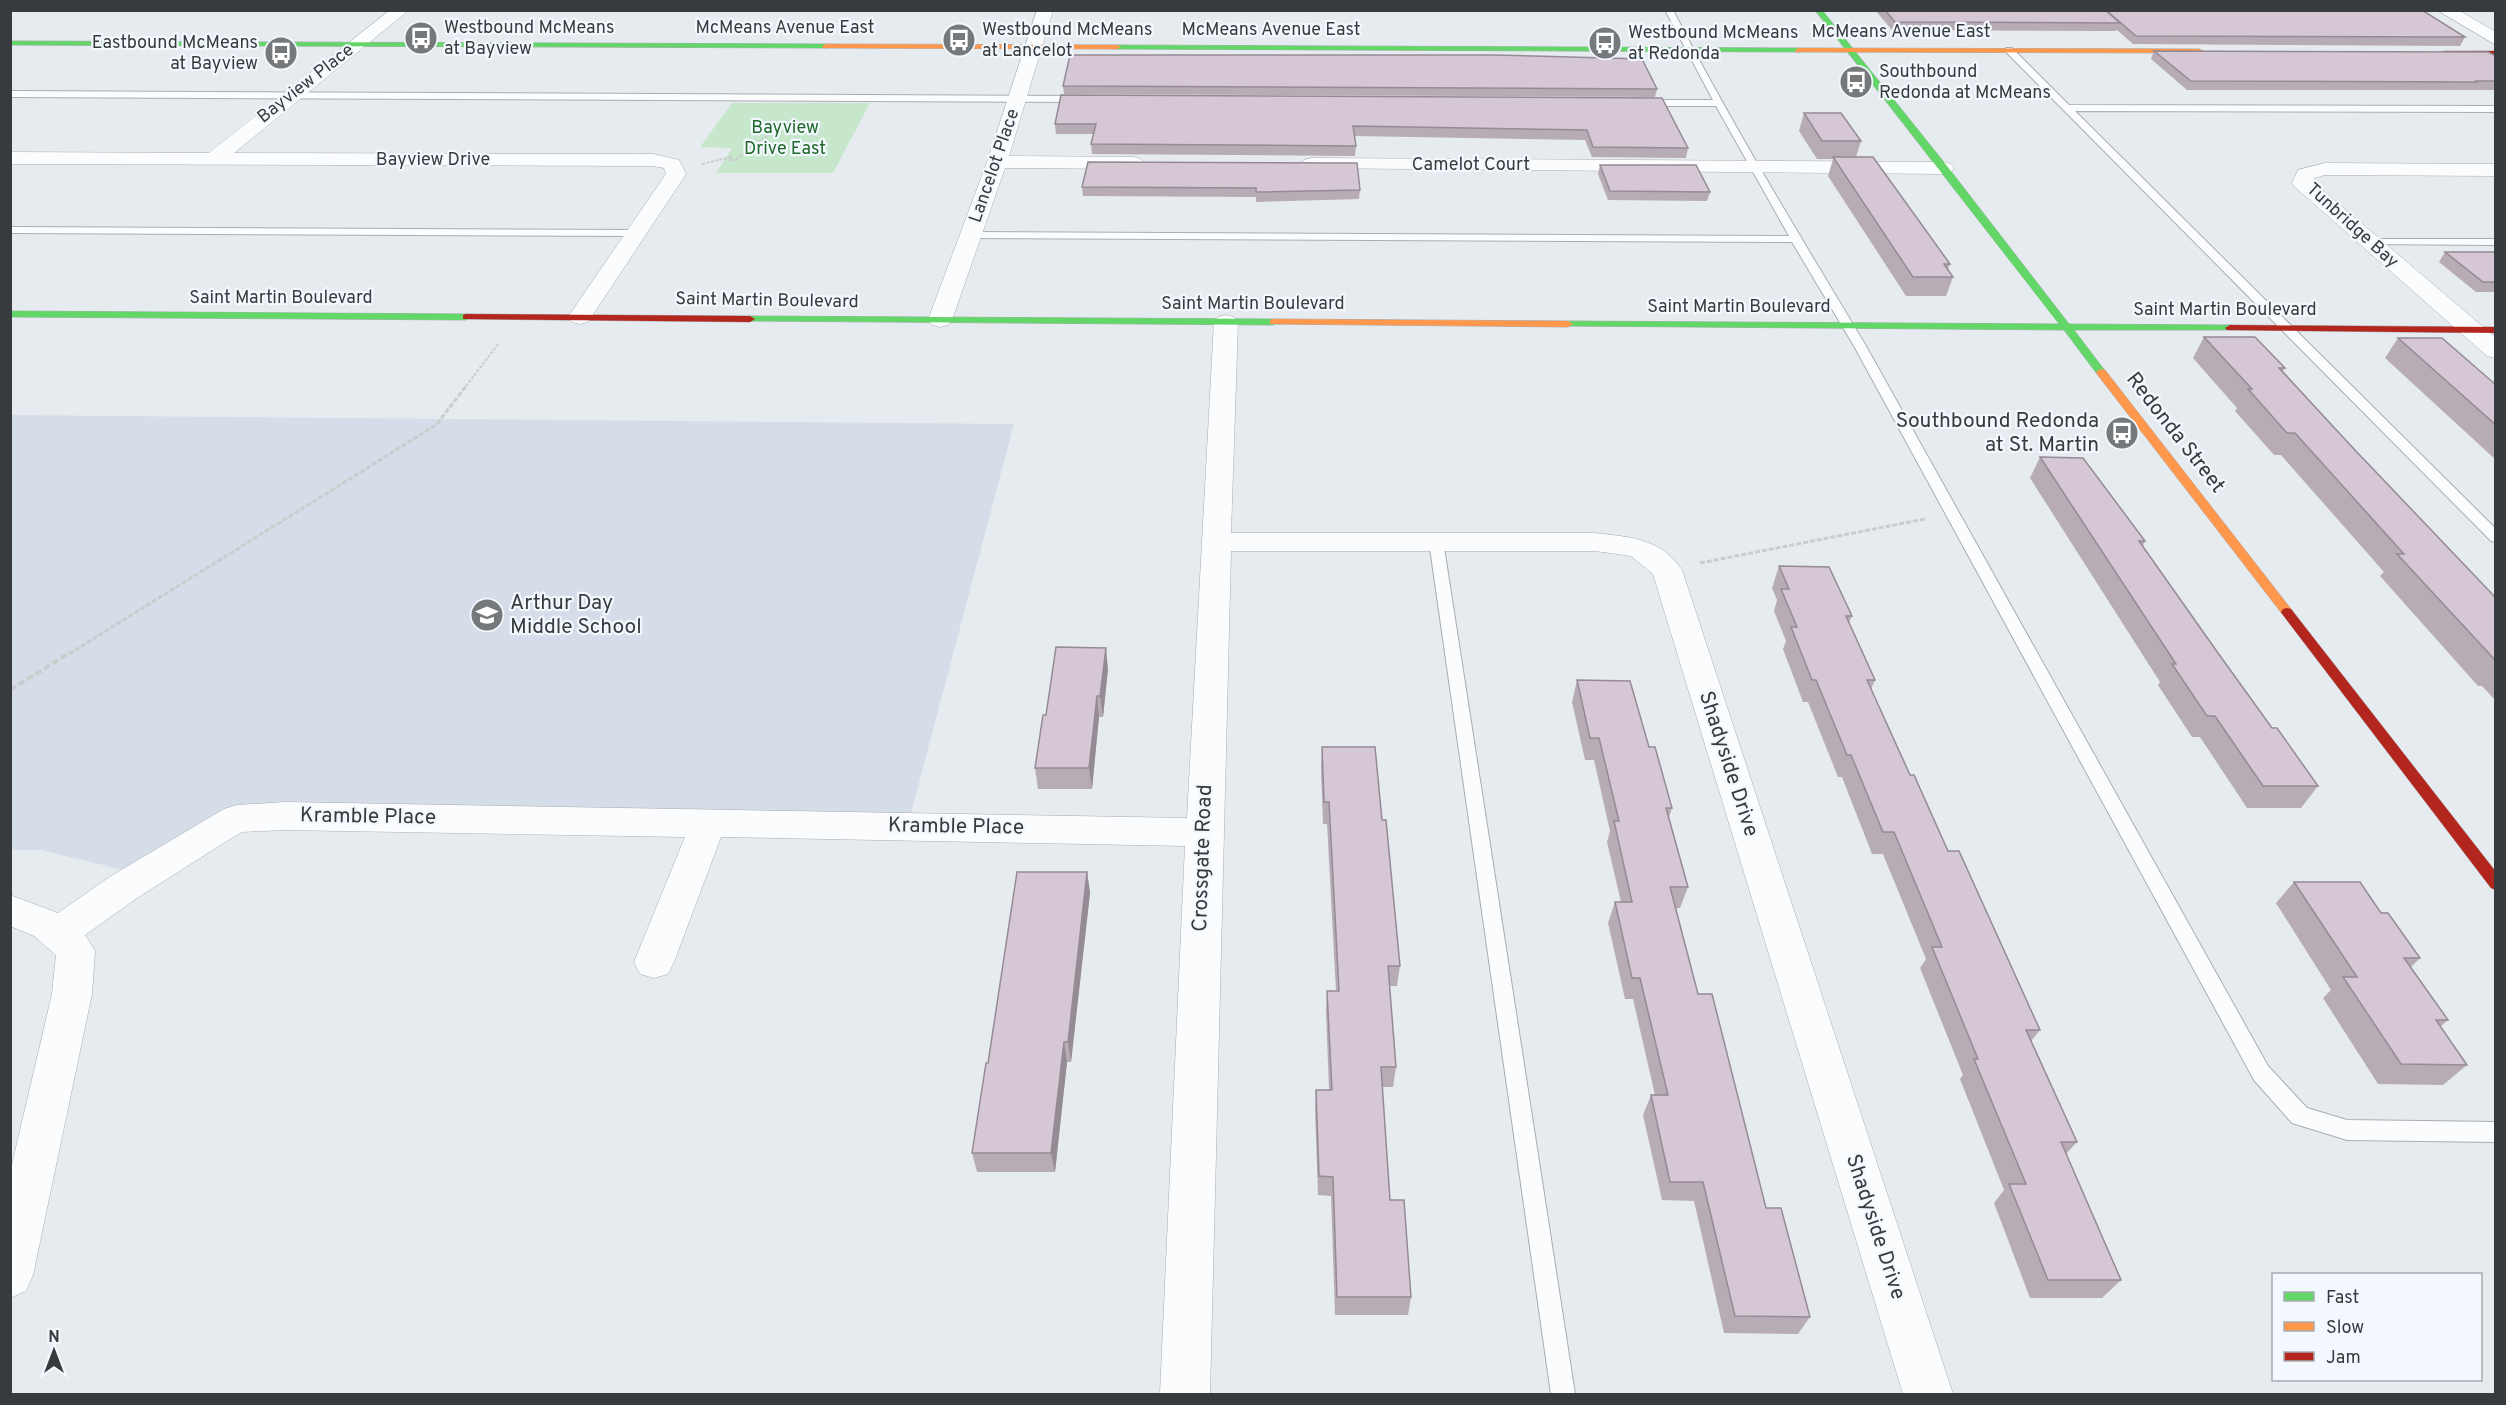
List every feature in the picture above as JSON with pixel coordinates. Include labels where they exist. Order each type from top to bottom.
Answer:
[{"type":"street","name":"Bayview Place","points":[[212,160],[401,10]]},
{"type":"street","name":"Lancelot Place","points":[[940,320],[997,162],[1045,10]]},
{"type":"street","name":"Redonda Street","points":[[1818,10],[1944,168],[2496,884]]},
{"type":"street","points":[[2445,10],[2496,40]]},
{"type":"street","name":"McMeans Avenue East","points":[[10,43],[2211,51]]},
{"type":"street","points":[[2436,53],[2496,53]]},
{"type":"street","name":"Bayview Drive","points":[[10,158],[653,160],[672,165],[676,172]]},
{"type":"street","points":[[997,162],[1152,163]]},
{"type":"street","name":"Camelot Court","points":[[1296,164],[1944,168]]},
{"type":"street","name":"Tunbridge Bay","points":[[2496,170],[2325,169],[2305,174],[2302,183],[2367,242],[2496,351]]},
{"type":"street","points":[[580,317],[676,172]]},
{"type":"street","name":"Saint Martin Boulevard","points":[[10,314],[2496,330]]},
{"type":"street","name":"Crossgate Road","points":[[1185,1395],[1204,832],[1226,322]]},
{"type":"street","points":[[1217,542],[1436,541],[1618,544],[1639,548],[1667,570]]},
{"type":"street","name":"Shadyside Drive","points":[[1667,570],[1928,1395]]},
{"type":"street","name":"Kramble Place","points":[[60,932],[124,887],[237,819],[285,816],[1204,832]]},
{"type":"street","points":[[654,962],[709,822]]},
{"type":"street","points":[[10,910],[34,917],[60,932],[76,951],[72,994],[10,1275]]},
{"type":"lane","points":[[1669,10],[1689,50],[1952,514],[2261,1073],[2301,1116],[2347,1130],[2496,1131]]},
{"type":"lane","points":[[2009,50],[2496,538]]},
{"type":"lane","points":[[10,94],[1089,99]]},
{"type":"lane","points":[[1634,103],[1719,103]]},
{"type":"lane","points":[[2068,108],[2496,109]]},
{"type":"lane","points":[[10,230],[637,233]]},
{"type":"lane","points":[[971,235],[1796,239]]},
{"type":"lane","points":[[2367,242],[2496,242]]},
{"type":"lane","points":[[1436,541],[1563,1395]]},
{"type":"path","points":[[676,172],[731,157],[730,161],[735,160],[809,104],[803,104],[807,97]]},
{"type":"path","points":[[10,690],[436,425],[519,317]]},
{"type":"path","points":[[1667,570],[1952,514]]},
{"type":"shaded area","name":"Arthur Day Middle School","points":[[11,415],[1014,424],[911,813],[241,806],[132,872],[41,850],[11,850]]},
{"type":"green space","name":"Bayview Drive East","points":[[732,103],[870,103],[833,173],[716,173],[732,148],[700,147]]},
{"type":"building","points":[[1885,10],[2105,10],[2120,23],[1895,22]]},
{"type":"building","points":[[2106,10],[2422,10],[2465,37],[2136,36]]},
{"type":"building","points":[[2154,51],[2488,52],[2496,56],[2496,81],[2191,81]]},
{"type":"building","points":[[1070,55],[1495,55],[1642,59],[1657,89],[1063,86]]},
{"type":"building","points":[[1061,95],[1662,98],[1688,148],[1593,147],[1587,130],[1353,126],[1356,146],[1091,144],[1096,124],[1055,124]]},
{"type":"building","points":[[1804,113],[1841,113],[1861,141],[1822,141]]},
{"type":"building","points":[[1833,157],[1873,157],[1950,264],[1944,264],[1953,277],[1913,277]]},
{"type":"building","points":[[1088,162],[1357,163],[1360,190],[1256,192],[1256,188],[1082,187]]},
{"type":"building","points":[[1600,165],[1696,165],[1710,192],[1610,191]]},
{"type":"building","points":[[2445,252],[2496,252],[2496,282],[2483,282]]},
{"type":"building","points":[[2204,337],[2255,337],[2285,368],[2279,368],[2496,598],[2496,661],[2397,554],[2404,554],[2295,433],[2287,433],[2248,389],[2252,389]]},
{"type":"building","points":[[2398,338],[2442,338],[2496,385],[2496,425]]},
{"type":"building","points":[[2040,457],[2083,458],[2145,541],[2139,541],[2218,653],[2272,728],[2277,728],[2318,786],[2263,786],[2215,716],[2207,716],[2172,664],[2176,664]]},
{"type":"building","points":[[1779,566],[1829,567],[1852,616],[1846,616],[1875,680],[1867,680],[1910,775],[1914,775],[1948,851],[1959,851],[2040,1030],[2026,1030],[2077,1142],[2061,1142],[2121,1280],[2048,1280],[2009,1184],[2026,1184],[1974,1059],[1978,1059],[1932,947],[1942,947],[1894,832],[1883,832],[1851,755],[1847,755],[1816,680],[1812,680],[1791,627],[1797,627],[1781,589],[1789,589]]},
{"type":"building","points":[[1056,647],[1106,648],[1100,696],[1097,696],[1089,768],[1035,768]]},
{"type":"building","points":[[1577,680],[1630,681],[1649,747],[1655,747],[1672,808],[1666,808],[1688,887],[1670,887],[1698,994],[1712,994],[1766,1208],[1781,1208],[1810,1317],[1735,1316],[1703,1182],[1670,1182],[1651,1095],[1668,1095],[1640,978],[1632,978],[1615,902],[1632,902],[1614,821],[1619,821],[1599,738],[1590,738]]},
{"type":"building","points":[[1322,747],[1375,747],[1382,820],[1386,820],[1400,966],[1388,966],[1396,1067],[1381,1067],[1390,1200],[1404,1200],[1411,1297],[1337,1297],[1333,1177],[1319,1176],[1316,1090],[1332,1090],[1327,991],[1339,991],[1329,802],[1324,802]]},
{"type":"building","points":[[1017,872],[1087,872],[1068,1042],[1064,1042],[1051,1153],[972,1153],[986,1063],[988,1063]]},
{"type":"building","points":[[2294,882],[2360,882],[2381,913],[2388,913],[2420,958],[2404,958],[2448,1020],[2436,1020],[2467,1065],[2401,1064],[2343,977],[2357,977]]},
{"type":"traffic: fast","points":[[1818,10],[1944,168],[2101,372]]},
{"type":"traffic: fast","points":[[10,43],[826,46]]},
{"type":"traffic: fast","points":[[1117,47],[1799,50]]},
{"type":"traffic: fast","points":[[10,314],[466,317]]},
{"type":"traffic: fast","points":[[750,319],[1273,322]]},
{"type":"traffic: fast","points":[[1568,324],[2230,328]]},
{"type":"traffic: slow","points":[[826,46],[1117,47]]},
{"type":"traffic: slow","points":[[1799,50],[2199,51]]},
{"type":"traffic: slow","points":[[1273,322],[1568,324]]},
{"type":"traffic: slow","points":[[2101,372],[2287,612]]},
{"type":"traffic: jam","points":[[2445,53],[2496,53]]},
{"type":"traffic: jam","points":[[466,317],[750,319]]},
{"type":"traffic: jam","points":[[2230,328],[2496,330]]},
{"type":"traffic: jam","points":[[2287,612],[2496,884]]},
{"type":"place","name":"Westbound McMeans at Bayview","points":[[421,38]]},
{"type":"place","name":"Westbound McMeans at Lancelot","points":[[959,40]]},
{"type":"place","name":"Westbound McMeans at Redonda","points":[[1605,43]]},
{"type":"place","name":"Eastbound McMeans at Bayview","points":[[281,53]]},
{"type":"place","name":"Southbound Redonda at McMeans","points":[[1856,82]]},
{"type":"place","name":"Southbound Redonda at St. Martin","points":[[2122,433]]},
{"type":"place","name":"Arthur Day Middle School","points":[[487,615]]}]
